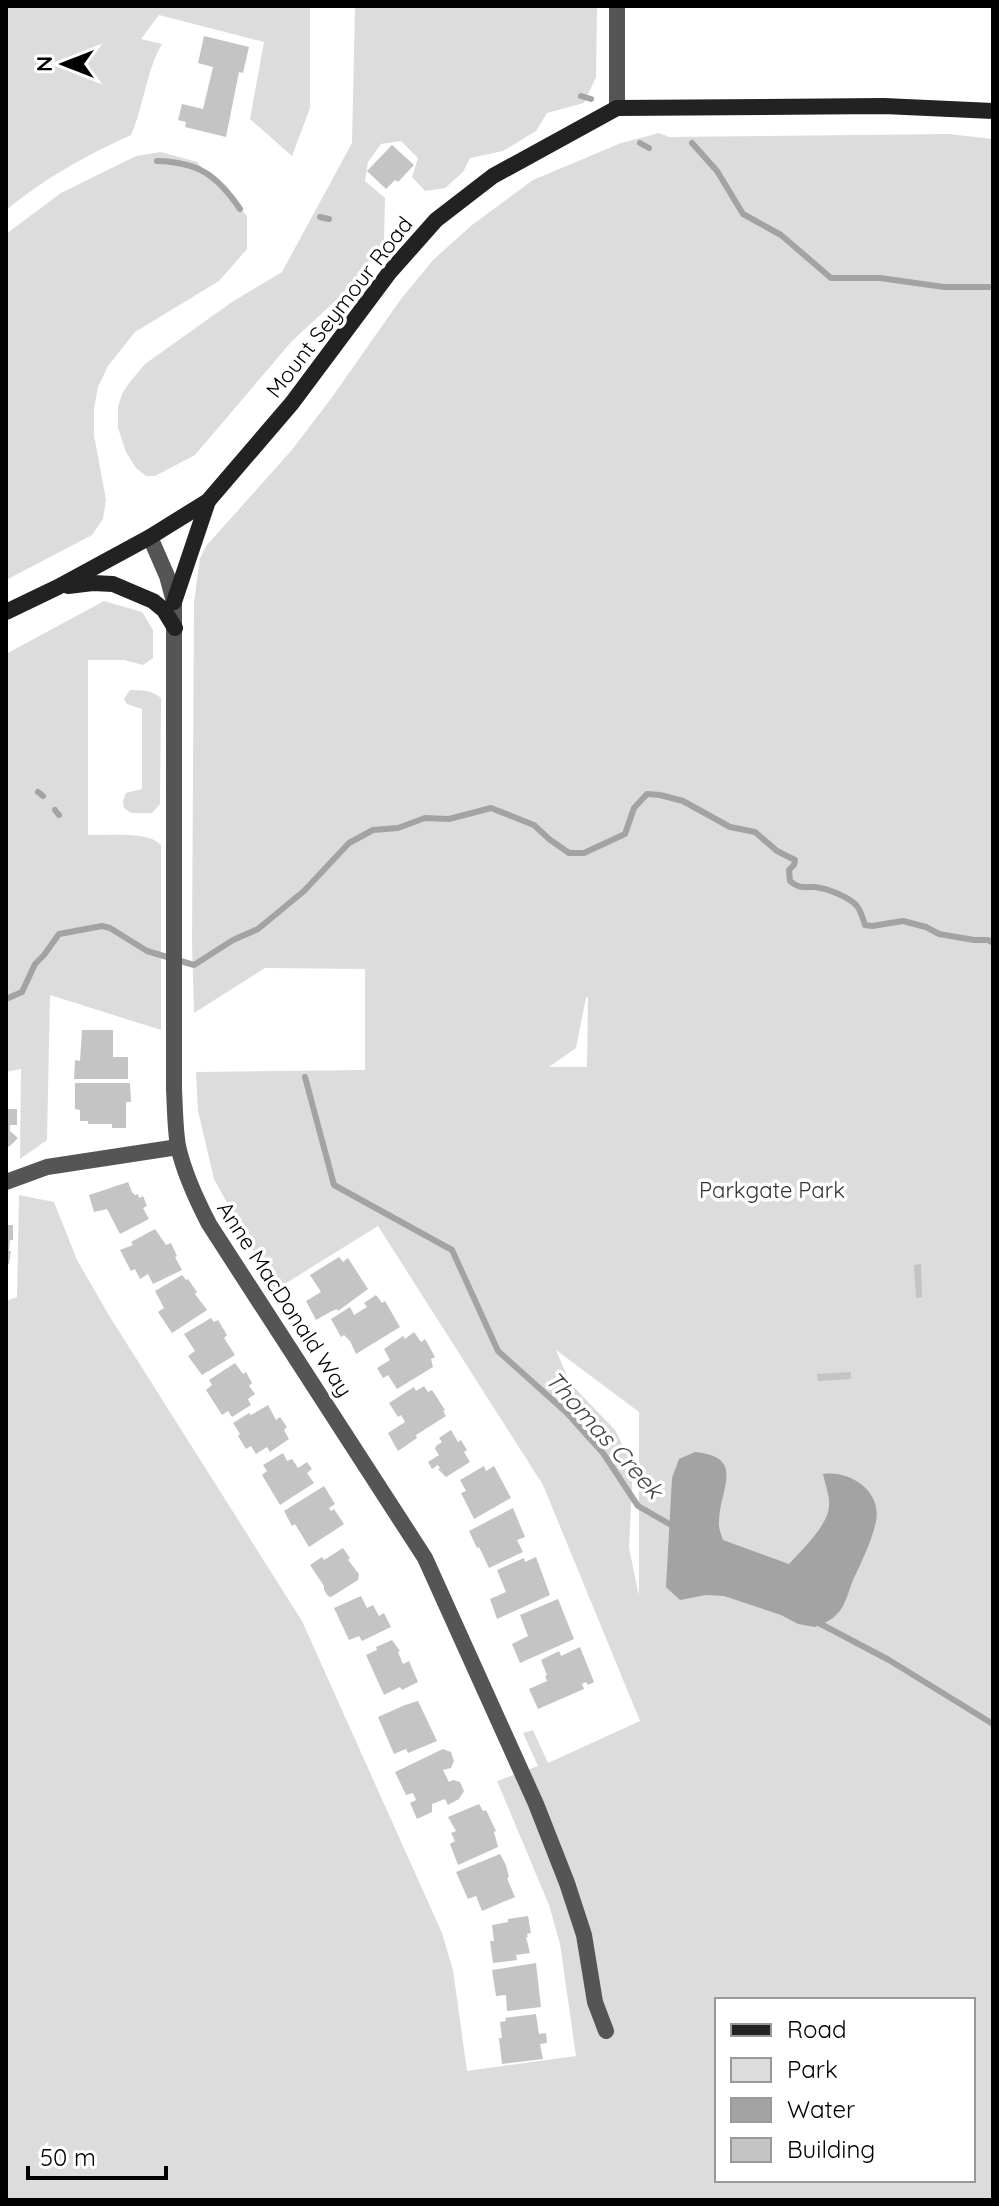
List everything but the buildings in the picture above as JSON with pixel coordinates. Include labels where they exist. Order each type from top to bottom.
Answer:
[{"type":"street","points":[[617,6],[617,108]]},
{"type":"street","name":"Mount Seymour Road","points":[[6,612],[150,537],[208,501],[292,403],[389,273],[436,220],[493,176],[617,108],[884,106],[988,109]]},
{"type":"street","points":[[174,602],[208,501]]},
{"type":"street","name":"Anne MacDonald Way","points":[[150,537],[167,576],[174,602],[173,996],[178,1147],[195,1198],[209,1224],[425,1558],[536,1804],[573,1897],[584,1935],[595,2002],[606,2031]]},
{"type":"street","points":[[58,587],[113,584],[153,601],[164,610],[175,628]]},
{"type":"street","points":[[6,1182],[47,1167],[178,1147]]},
{"type":"green space","points":[[6,6],[310,6],[310,108],[292,156],[250,119],[264,42],[159,15],[141,39],[162,44],[131,135],[66,168],[6,210]]},
{"type":"green space","points":[[355,6],[597,6],[596,77],[584,103],[547,113],[536,131],[503,151],[470,158],[463,172],[445,188],[425,191],[412,177],[418,158],[401,141],[381,144],[368,162],[365,181],[385,198],[384,240],[346,291],[291,342],[195,455],[155,476],[146,476],[136,468],[126,452],[118,428],[118,406],[122,394],[145,364],[232,302],[282,272],[352,143]]},
{"type":"green space","name":"Parkgate Park","points":[[659,133],[669,137],[949,134],[993,139],[993,2200],[6,2200],[6,1301],[17,1297],[19,1195],[54,1202],[77,1260],[110,1317],[302,1621],[442,1933],[453,1970],[467,2071],[576,2056],[560,1944],[549,1905],[497,1781],[538,1766],[523,1733],[533,1730],[548,1763],[640,1721],[543,1485],[378,1226],[275,1290],[214,1179],[198,1111],[196,1072],[365,1070],[365,969],[265,968],[194,1013],[192,943],[194,602],[200,558],[207,545],[291,451],[401,299],[433,260],[472,225],[533,180],[621,143]],"holes":[[[588,997],[587,1067],[549,1067],[576,1048]],[[556,1350],[639,1412],[639,1596],[629,1548],[633,1465],[615,1430],[570,1383]]]},
{"type":"green space","points":[[161,152],[197,162],[247,216],[247,249],[219,281],[135,332],[108,366],[98,387],[94,409],[94,435],[106,500],[103,519],[92,535],[6,580],[6,234],[61,193],[136,156]]},
{"type":"green space","points":[[104,601],[142,612],[153,630],[153,658],[143,665],[124,660],[88,660],[88,835],[147,837],[161,845],[161,1030],[50,995],[47,1140],[20,1159],[21,1069],[6,1072],[6,654]]},
{"type":"green space","points":[[130,690],[143,690],[161,698],[160,804],[152,813],[131,813],[124,808],[126,793],[142,789],[142,709],[127,704],[124,699]]},
{"type":"water","points":[[695,1452],[711,1455],[725,1467],[719,1523],[723,1540],[789,1564],[814,1537],[828,1513],[829,1498],[823,1474],[844,1475],[869,1492],[877,1510],[876,1521],[845,1603],[835,1616],[815,1627],[798,1624],[781,1615],[724,1596],[706,1595],[680,1600],[666,1587],[672,1478],[679,1459]]},
{"type":"waterway","points":[[581,96],[591,99]]},
{"type":"waterway","points":[[640,143],[649,148]]},
{"type":"waterway","points":[[692,143],[717,171],[743,214],[781,235],[831,278],[880,278],[944,287],[993,287]]},
{"type":"waterway","points":[[157,161],[184,164],[205,173],[223,187],[240,209]]},
{"type":"waterway","points":[[320,217],[329,219]]},
{"type":"waterway","points":[[38,792],[43,796]]},
{"type":"waterway","points":[[6,999],[22,992],[35,964],[59,934],[102,926],[147,951],[194,965],[233,940],[258,929],[304,891],[349,843],[373,830],[398,828],[425,818],[449,819],[491,808],[534,825],[569,853],[584,853],[625,834],[634,808],[647,794],[683,801],[730,827],[755,832],[777,851],[795,860],[789,870],[790,881],[799,886],[825,889],[849,899],[858,908],[865,925],[903,921],[939,934],[993,943]]},
{"type":"waterway","points":[[55,810],[59,815]]},
{"type":"waterway","name":"Thomas Creek","points":[[305,1077],[334,1185],[452,1250],[498,1351],[566,1412],[603,1453],[638,1506],[673,1526]]},
{"type":"waterway","name":"Thomas Creek","points":[[815,1621],[889,1660],[993,1724]]}]
